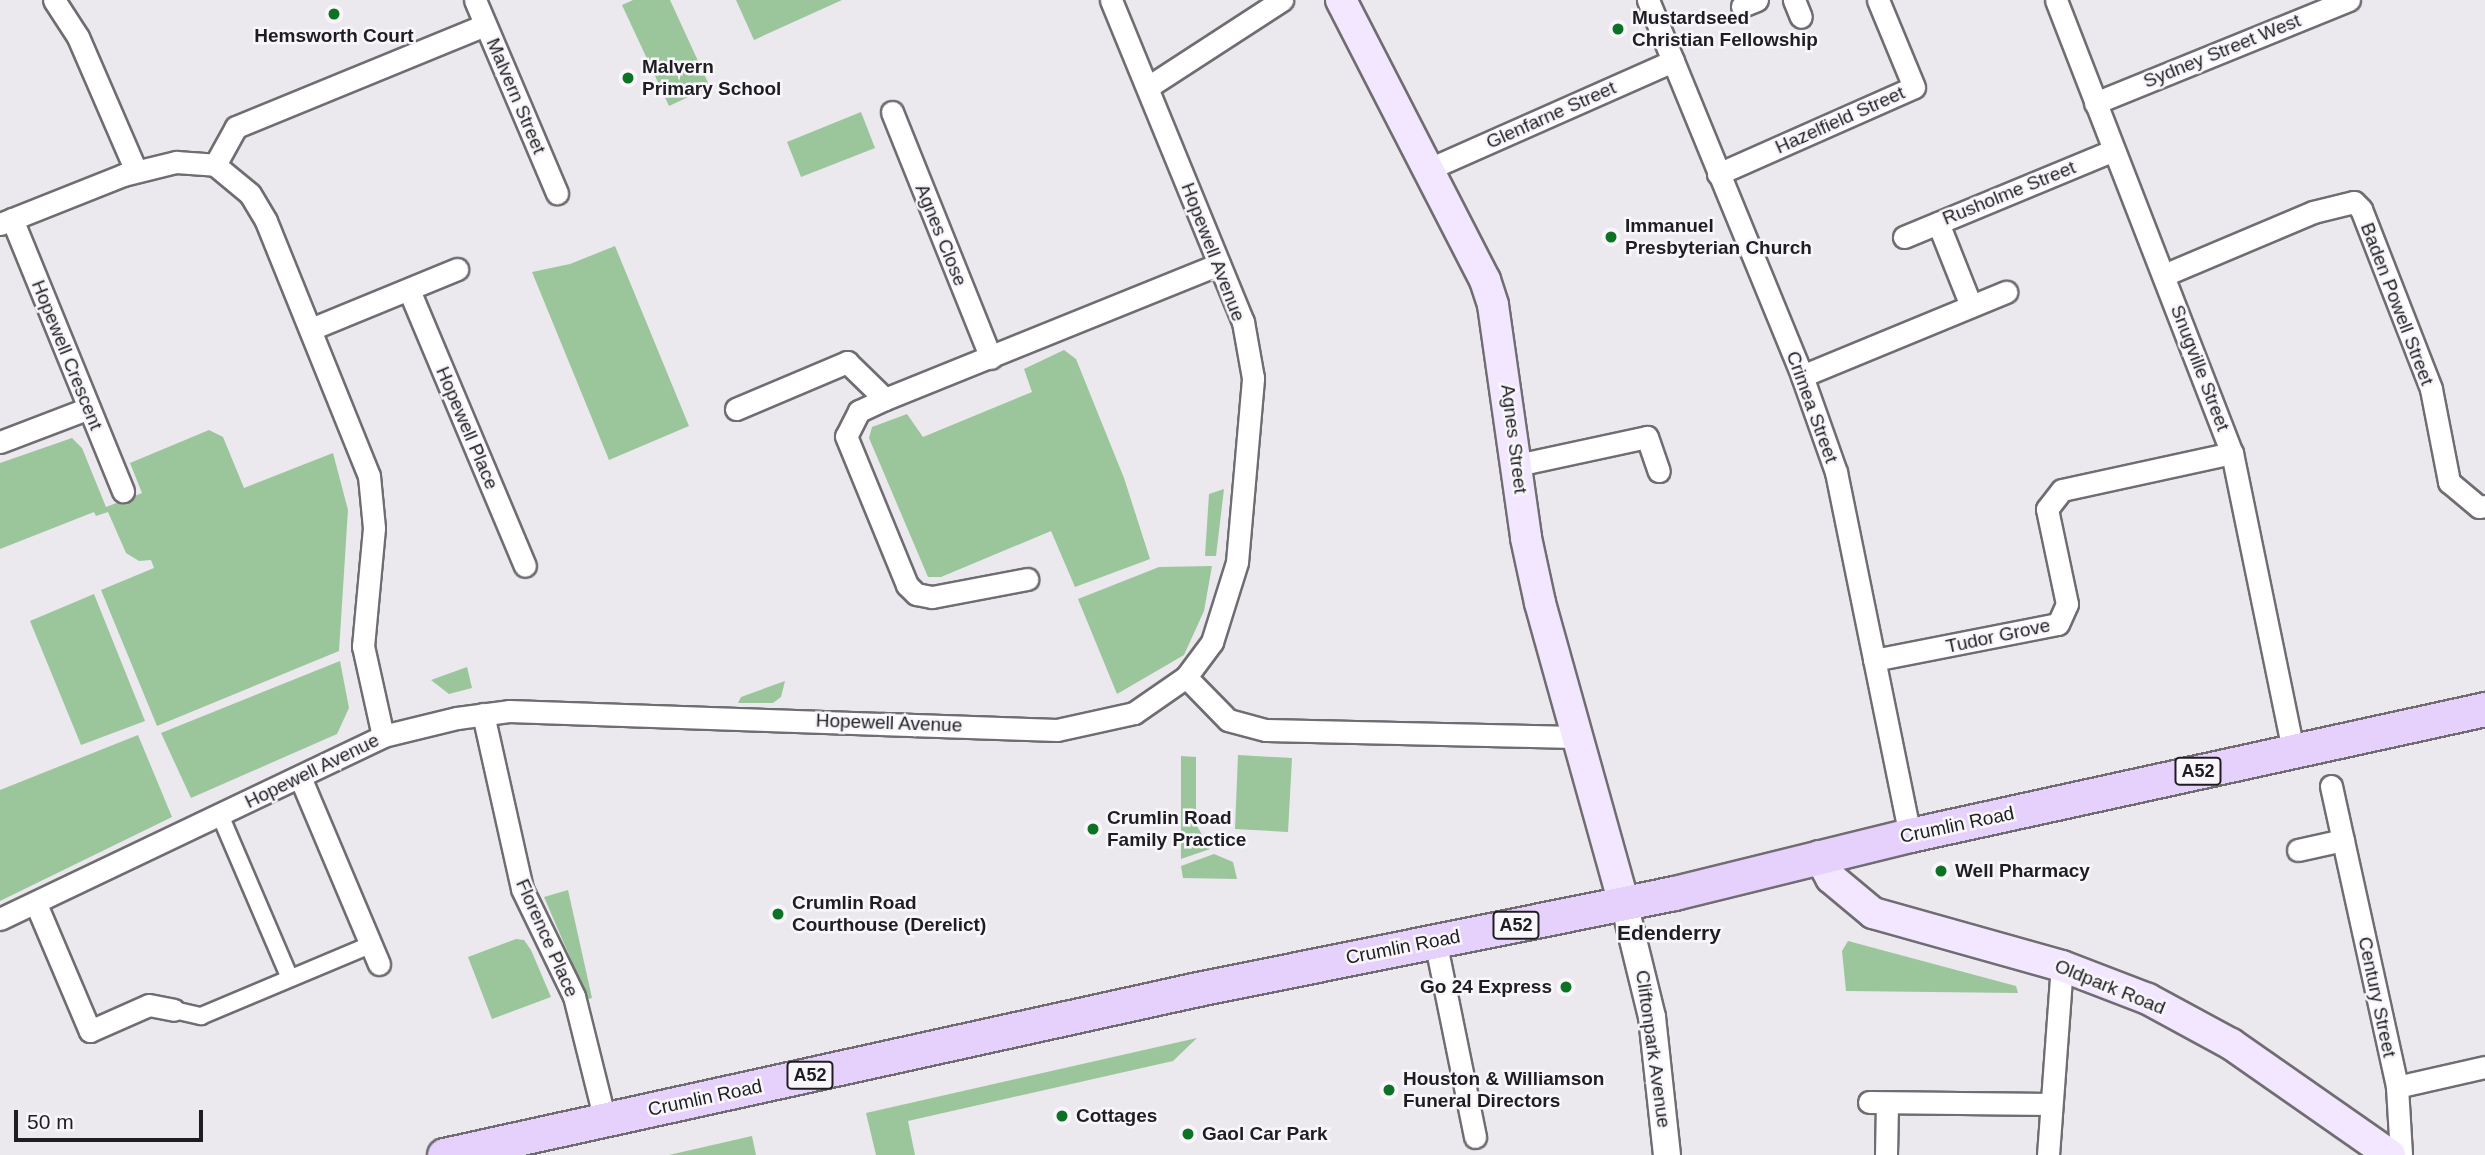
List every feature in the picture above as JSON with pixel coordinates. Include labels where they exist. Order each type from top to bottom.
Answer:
[{"type":"main road","name":"Agnes Street","points":[[1341,0],[1429,169],[1493,305],[1540,603],[1623,903]]},
{"type":"main road","name":"Crumlin Road","points":[[444,1155],[1435,940],[1623,903],[1910,835],[2485,709]]},
{"type":"main road","name":"Oldpark Road","points":[[1819,856],[1831,878],[1873,913],[2062,966],[2148,999],[2231,1044],[2390,1155]]},
{"type":"street","points":[[54,0],[78,37],[136,171]]},
{"type":"street","name":"Malvern Street","points":[[475,0],[557,193]]},
{"type":"street","name":"Hopewell Avenue","points":[[0,919],[383,736],[483,714],[727,716],[1057,730],[1134,713],[1186,677],[1212,642],[1237,562],[1253,377],[1242,322],[1111,0]]},
{"type":"street","points":[[1147,87],[1282,0]]},
{"type":"street","name":"Crimea Street","points":[[1648,0],[1802,376],[1836,472],[1910,835]]},
{"type":"street","name":"Hazelfield Street","points":[[1718,173],[1914,88],[1878,0]]},
{"type":"street","name":"Snugville Street","points":[[2056,0],[2232,453],[2292,750]]},
{"type":"street","name":"Sydney Street West","points":[[2095,103],[2350,0]]},
{"type":"street","points":[[383,736],[363,646],[374,528],[369,475],[266,221],[250,194],[215,165],[236,127],[485,25]]},
{"type":"street","name":"Glenfarne Street","points":[[1429,169],[1673,61]]},
{"type":"street","name":"Agnes Close","points":[[892,112],[991,358]]},
{"type":"street","name":"Rusholme Street","points":[[1904,237],[2114,150]]},
{"type":"street","name":"Hopewell Crescent","points":[[123,491],[6,222],[136,171],[176,162],[215,165]]},
{"type":"street","name":"Baden Powell Street","points":[[2164,275],[2314,212],[2354,202],[2361,209],[2431,389],[2449,482],[2457,494],[2479,507],[2485,506]]},
{"type":"street","points":[[1938,223],[1971,306]]},
{"type":"street","points":[[1027,579],[932,597],[916,594],[907,585],[846,436],[859,411],[1219,264]]},
{"type":"street","points":[[311,329],[457,270]]},
{"type":"street","name":"Hopewell Place","points":[[409,290],[525,566]]},
{"type":"street","points":[[1802,376],[2006,292]]},
{"type":"street","points":[[736,409],[847,362],[885,399]]},
{"type":"street","points":[[0,442],[89,408]]},
{"type":"street","points":[[1517,465],[1647,438],[1659,471]]},
{"type":"street","name":"Tudor Grove","points":[[1874,660],[2058,624],[2067,604],[2047,509],[2062,490],[2232,453]]},
{"type":"street","points":[[1186,677],[1228,720],[1266,730],[1576,737]]},
{"type":"street","name":"Florence Place","points":[[483,714],[523,889],[574,996],[605,1120]]},
{"type":"street","points":[[300,777],[379,964]]},
{"type":"street","name":"Century Street","points":[[2332,786],[2397,1087],[2401,1155]]},
{"type":"street","points":[[220,815],[290,978]]},
{"type":"street","points":[[2298,850],[2343,840]]},
{"type":"street","name":"Cliftonpark Avenue","points":[[1623,903],[1652,1017],[1667,1155]]},
{"type":"street","points":[[36,904],[90,1031],[149,1005],[201,1016],[370,944]]},
{"type":"street","points":[[1435,940],[1475,1137]]},
{"type":"street","points":[[2048,1155],[2062,966]]},
{"type":"street","points":[[2397,1087],[2485,1067]]},
{"type":"street","points":[[1886,1155],[1878,1102],[2051,1104]]},
{"type":"green space","points":[[633,0],[670,0],[710,87],[669,106],[622,5]]},
{"type":"green space","points":[[736,0],[842,0],[754,40]]},
{"type":"green space","points":[[861,112],[875,148],[801,177],[787,142]]},
{"type":"green space","points":[[615,246],[689,426],[609,460],[532,272],[570,264]]},
{"type":"green space","points":[[1064,350],[1076,359],[1124,478],[1150,559],[1075,587],[1051,531],[941,577],[928,577],[869,438],[872,427],[907,414],[923,437],[1032,392],[1024,369]]},
{"type":"green space","points":[[209,430],[223,437],[244,488],[333,453],[348,510],[339,651],[157,726],[101,590],[154,568],[151,560],[139,561],[126,553],[108,512],[96,516],[94,512],[0,549],[0,463],[72,438],[82,448],[106,507],[142,493],[130,463]]},
{"type":"green space","points":[[1224,489],[1216,556],[1205,556],[1209,494]]},
{"type":"green space","points":[[1212,566],[1204,611],[1184,655],[1117,694],[1078,599],[1159,567]]},
{"type":"green space","points":[[94,594],[145,721],[81,745],[30,621]]},
{"type":"green space","points":[[340,661],[349,708],[337,734],[191,798],[161,733]]},
{"type":"green space","points":[[467,667],[472,688],[449,694],[431,680]]},
{"type":"green space","points":[[785,681],[781,697],[773,703],[738,703],[741,697]]},
{"type":"green space","points":[[138,735],[172,817],[0,901],[0,790]]},
{"type":"green space","points":[[1238,755],[1292,758],[1288,832],[1235,829]]},
{"type":"green space","points":[[1181,756],[1196,757],[1196,824],[1210,849],[1181,859]]},
{"type":"green space","points":[[1214,854],[1233,862],[1237,879],[1183,878],[1181,866]]},
{"type":"green space","points":[[568,890],[592,998],[588,999],[544,897]]},
{"type":"green space","points":[[516,939],[524,940],[531,950],[551,997],[492,1019],[468,957]]},
{"type":"green space","points":[[1848,941],[2016,986],[2018,993],[1846,991],[1842,951]]},
{"type":"green space","points":[[1197,1038],[1173,1061],[908,1121],[915,1155],[876,1155],[866,1113]]},
{"type":"green space","points":[[752,1136],[756,1155],[669,1155]]},
{"type":"place","name":"Hemsworth Court","points":[[334,14]]},
{"type":"place","name":"Mustardseed Christian Fellowship","points":[[1618,29]]},
{"type":"place","name":"Malvern Primary School","points":[[628,78]]},
{"type":"place","name":"Immanuel Presbyterian Church","points":[[1611,237]]},
{"type":"place","name":"Crumlin Road Family Practice","points":[[1093,829]]},
{"type":"place","name":"Well Pharmacy","points":[[1941,871]]},
{"type":"place","name":"Crumlin Road Courthouse (Derelict)","points":[[778,914]]},
{"type":"place","name":"Go 24 Express","points":[[1566,987]]},
{"type":"place","name":"Houston & Williamson Funeral Directors","points":[[1389,1090]]},
{"type":"place","name":"Cottages","points":[[1062,1116]]},
{"type":"place","name":"Gaol Car Park","points":[[1188,1134]]},
{"type":"district","name":"Edenderry","points":[[1669,933]]}]
